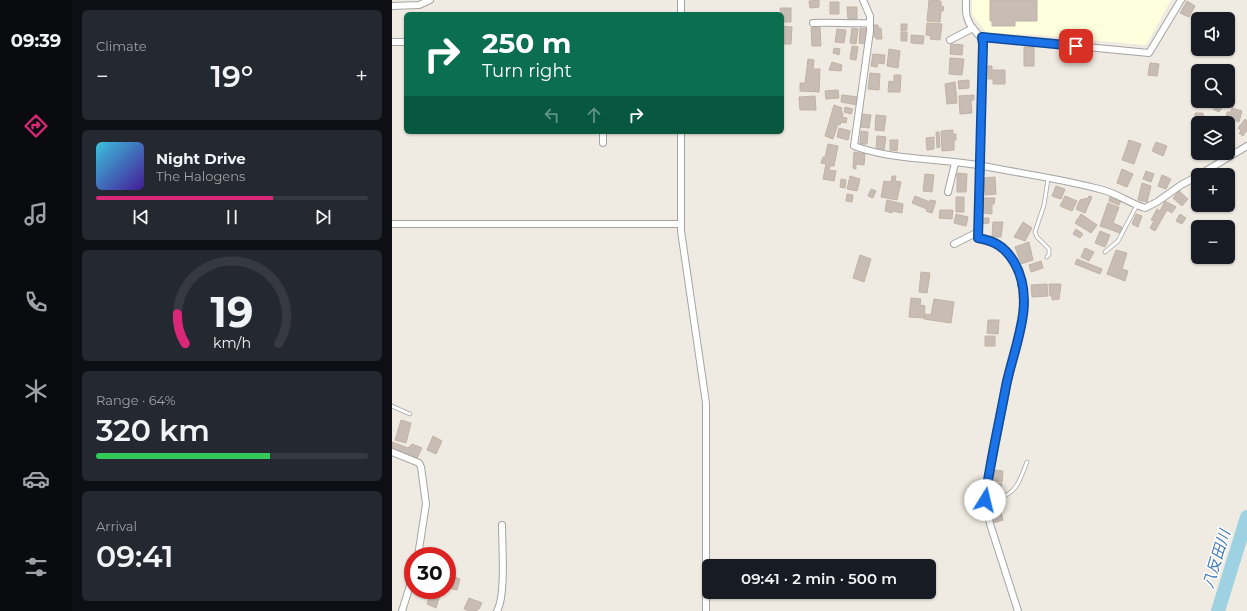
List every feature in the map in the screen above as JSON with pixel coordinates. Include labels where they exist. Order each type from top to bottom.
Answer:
[{"type":"street","points":[[392,6],[419,5],[430,0]]},
{"type":"street","points":[[681,0],[681,12]]},
{"type":"street","points":[[863,0],[870,16],[870,23],[866,66],[854,146],[886,154],[981,166],[1080,184],[1114,193],[1137,205],[1148,207],[1191,179]]},
{"type":"street","points":[[966,0],[967,19],[982,37],[983,44],[978,238],[991,240],[998,243],[1008,254],[1022,279],[1024,300],[1023,316],[1006,385],[986,490],[985,503],[990,524],[1018,611]]},
{"type":"street","points":[[982,37],[1149,53],[1181,0]]},
{"type":"street","points":[[813,23],[870,23]]},
{"type":"street","points":[[950,40],[973,28]]},
{"type":"street","points":[[392,42],[404,42]]},
{"type":"street","points":[[603,134],[603,143]]},
{"type":"street","points":[[680,134],[681,224],[706,403],[706,611]]},
{"type":"street","points":[[1211,168],[1247,146]]},
{"type":"street","points":[[948,192],[955,163]]},
{"type":"street","points":[[392,224],[681,224]]},
{"type":"street","points":[[954,244],[978,232]]},
{"type":"street","points":[[392,452],[419,464],[421,467],[426,504],[419,547]]},
{"type":"street","points":[[497,611],[500,607],[502,592],[502,525]]},
{"type":"street","points":[[402,611],[406,599]]},
{"type":"lane","points":[[1047,257],[1049,254],[1049,249],[1038,238],[1035,232],[1044,205],[1048,179]]},
{"type":"lane","points":[[1105,252],[1118,241],[1137,205]]},
{"type":"lane","points":[[392,406],[410,414]]},
{"type":"lane","points":[[985,503],[1013,492],[1027,462]]},
{"type":"shaded area","points":[[972,0],[1171,0],[1147,44],[1143,45],[1039,35],[987,33],[972,14]]},
{"type":"building","points":[[819,0],[819,7],[810,8],[809,1]]},
{"type":"building","points":[[929,0],[941,1],[941,6],[944,7],[943,11],[941,11],[940,22],[927,21]]},
{"type":"building","points":[[990,0],[1037,0],[1037,21],[1015,21],[1015,26],[992,26],[992,21],[990,21]]},
{"type":"building","points":[[1187,1],[1195,6],[1189,17],[1180,13]]},
{"type":"building","points":[[830,2],[839,2],[839,14],[830,14]]},
{"type":"building","points":[[847,7],[857,7],[857,19],[848,19]]},
{"type":"building","points":[[780,8],[791,8],[791,22],[784,22],[784,12],[781,12]]},
{"type":"building","points":[[927,23],[942,24],[940,40],[930,39],[931,36],[926,35]]},
{"type":"building","points":[[901,24],[907,24],[907,30],[901,31]]},
{"type":"building","points":[[874,25],[878,25],[878,28],[881,28],[882,39],[876,39],[876,37],[874,37]]},
{"type":"building","points":[[784,26],[792,27],[791,44],[784,44]]},
{"type":"building","points":[[820,27],[821,46],[812,46],[811,28]]},
{"type":"building","points":[[852,28],[858,29],[856,44],[850,43]]},
{"type":"building","points":[[860,28],[867,29],[866,44],[859,43]]},
{"type":"building","points":[[837,29],[846,30],[844,43],[835,42]]},
{"type":"building","points":[[901,32],[907,32],[907,41],[901,41]]},
{"type":"building","points":[[911,35],[924,36],[923,44],[911,43]]},
{"type":"building","points":[[951,44],[963,45],[962,55],[950,54]]},
{"type":"building","points":[[852,46],[858,47],[856,60],[850,59]]},
{"type":"building","points":[[1024,47],[1034,47],[1034,66],[1024,66]]},
{"type":"building","points":[[834,48],[840,49],[839,55],[833,53]]},
{"type":"building","points":[[889,49],[900,51],[898,68],[887,66]]},
{"type":"building","points":[[873,54],[885,55],[884,64],[878,63],[877,67],[871,66]]},
{"type":"building","points":[[950,58],[964,59],[962,75],[949,74]]},
{"type":"building","points":[[808,59],[814,60],[813,69],[820,69],[819,92],[800,91],[800,83],[805,83]]},
{"type":"building","points":[[832,62],[842,65],[841,71],[829,70]]},
{"type":"building","points":[[1150,63],[1159,64],[1157,76],[1148,75]]},
{"type":"building","points":[[988,66],[992,66],[992,79],[988,79]]},
{"type":"building","points":[[993,70],[1005,70],[1005,84],[993,84]]},
{"type":"building","points":[[870,73],[880,74],[879,90],[868,89]]},
{"type":"building","points":[[894,75],[901,75],[900,92],[888,92],[889,81],[894,82]]},
{"type":"building","points":[[969,80],[969,88],[959,89],[958,81]]},
{"type":"building","points":[[955,82],[957,103],[947,104],[945,84]]},
{"type":"building","points":[[838,90],[839,98],[826,99],[825,91]]},
{"type":"building","points":[[842,95],[858,97],[857,105],[841,102]]},
{"type":"building","points":[[974,95],[974,100],[971,100],[972,113],[960,114],[959,96]]},
{"type":"building","points":[[815,96],[816,110],[800,110],[799,97]]},
{"type":"building","points":[[834,105],[842,108],[842,117],[847,118],[846,123],[841,122],[840,125],[838,124],[833,139],[825,136]]},
{"type":"building","points":[[845,107],[853,109],[851,114],[844,112]]},
{"type":"building","points":[[1213,108],[1222,108],[1219,112]]},
{"type":"building","points":[[1232,108],[1242,111],[1239,122],[1235,120],[1235,116],[1226,116],[1227,112],[1231,112]]},
{"type":"building","points":[[1195,113],[1203,113],[1204,116],[1195,116]]},
{"type":"building","points":[[862,114],[871,115],[869,128],[860,127]]},
{"type":"building","points":[[876,115],[886,116],[884,131],[875,130]]},
{"type":"building","points":[[1245,119],[1247,121],[1247,130],[1243,136],[1239,133],[1241,131],[1238,128]]},
{"type":"building","points":[[839,128],[850,131],[848,140],[837,137]]},
{"type":"building","points":[[953,130],[953,134],[956,134],[956,140],[954,140],[954,150],[942,151],[941,131]]},
{"type":"building","points":[[861,131],[868,132],[867,144],[860,144]]},
{"type":"building","points":[[936,132],[939,132],[940,147],[937,148]]},
{"type":"building","points":[[877,136],[886,137],[884,150],[876,150]]},
{"type":"building","points":[[934,137],[934,149],[927,150],[926,138]]},
{"type":"building","points":[[890,140],[898,140],[897,151],[890,150]]},
{"type":"building","points":[[1129,140],[1141,144],[1134,164],[1122,160]]},
{"type":"building","points":[[1156,142],[1167,146],[1163,156],[1152,151]]},
{"type":"building","points":[[828,144],[838,146],[834,166],[830,166],[829,170],[836,171],[834,181],[823,179],[826,164],[821,163],[823,157],[825,157]]},
{"type":"building","points":[[854,152],[865,154],[864,165],[856,164],[856,169],[853,168]]},
{"type":"building","points":[[1122,169],[1133,174],[1127,187],[1117,183]]},
{"type":"building","points":[[1146,171],[1154,174],[1151,182],[1143,179]]},
{"type":"building","points":[[957,173],[967,174],[966,192],[957,192]]},
{"type":"building","points":[[925,174],[934,175],[932,192],[923,191]]},
{"type":"building","points":[[1162,175],[1171,179],[1166,189],[1158,186]]},
{"type":"building","points":[[850,176],[860,179],[857,191],[847,189]]},
{"type":"building","points":[[892,176],[896,176],[895,181],[901,182],[897,200],[881,197],[884,181],[891,182]]},
{"type":"building","points":[[995,177],[996,194],[985,195],[984,178]]},
{"type":"building","points":[[841,179],[846,180],[845,188],[840,187]]},
{"type":"building","points":[[1142,183],[1151,186],[1147,202],[1138,200]]},
{"type":"building","points":[[1056,186],[1065,189],[1061,199],[1052,196]]},
{"type":"building","points":[[871,189],[876,191],[873,198],[868,196]]},
{"type":"building","points":[[1179,191],[1188,199],[1182,206],[1173,198]]},
{"type":"building","points":[[847,194],[853,195],[852,202],[846,201]]},
{"type":"building","points":[[915,196],[930,202],[930,200],[936,201],[932,213],[926,211],[927,209],[912,203]]},
{"type":"building","points":[[1065,196],[1077,201],[1072,211],[1060,206]]},
{"type":"building","points":[[1089,196],[1092,197],[1085,213],[1076,209],[1080,200],[1088,198]]},
{"type":"building","points":[[956,197],[964,197],[964,212],[956,212]]},
{"type":"building","points":[[1110,197],[1121,201],[1119,205],[1109,201]]},
{"type":"building","points":[[984,198],[995,198],[994,204],[992,204],[992,214],[983,213]]},
{"type":"building","points":[[887,200],[903,204],[902,213],[885,211]]},
{"type":"building","points":[[1165,201],[1176,207],[1172,213],[1167,210],[1155,231],[1150,228],[1154,221],[1151,220],[1157,209],[1160,211]]},
{"type":"building","points":[[1108,203],[1119,207],[1113,223],[1122,227],[1120,233],[1100,226]]},
{"type":"building","points":[[940,210],[953,210],[952,219],[939,218]]},
{"type":"building","points":[[956,214],[968,217],[966,226],[954,223]]},
{"type":"building","points":[[1081,214],[1097,225],[1091,233],[1075,223]]},
{"type":"building","points":[[1136,214],[1142,216],[1138,227],[1132,224]]},
{"type":"building","points":[[1180,214],[1186,218],[1182,224],[1176,221]]},
{"type":"building","points":[[983,218],[989,218],[989,223],[983,224]]},
{"type":"building","points":[[993,222],[1003,222],[1001,237],[992,237]]},
{"type":"building","points":[[1023,222],[1032,228],[1025,241],[1014,237]]},
{"type":"building","points":[[1076,229],[1083,234],[1080,238],[1073,234]]},
{"type":"building","points":[[1100,231],[1110,235],[1105,247],[1095,243]]},
{"type":"building","points":[[1029,242],[1033,260],[1021,264],[1015,247]]},
{"type":"building","points":[[1085,248],[1094,252],[1089,261],[1081,257]]},
{"type":"building","points":[[1116,250],[1127,253],[1122,269],[1128,271],[1125,281],[1107,274]]},
{"type":"building","points":[[860,255],[871,259],[864,282],[853,278]]},
{"type":"building","points":[[1077,259],[1102,269],[1100,274],[1075,264]]},
{"type":"building","points":[[1041,261],[1043,268],[1031,272],[1029,265]]},
{"type":"building","points":[[921,272],[930,273],[927,293],[919,292]]},
{"type":"building","points":[[1047,284],[1048,296],[1032,297],[1031,285]]},
{"type":"building","points":[[1049,284],[1061,284],[1059,299],[1052,300],[1052,296],[1050,296]]},
{"type":"building","points":[[911,298],[921,299],[920,305],[925,306],[924,318],[909,317]]},
{"type":"building","points":[[934,299],[954,302],[951,323],[924,319],[925,314],[931,315]]},
{"type":"building","points":[[988,320],[999,320],[998,334],[987,333]]},
{"type":"building","points":[[985,336],[995,336],[995,346],[985,346]]},
{"type":"building","points":[[401,420],[411,423],[406,443],[395,440]]},
{"type":"building","points":[[433,436],[442,441],[436,454],[427,450]]},
{"type":"building","points":[[392,442],[408,448],[412,444],[422,448],[417,458],[395,450],[392,447]]},
{"type":"building","points":[[995,470],[1003,471],[1002,482],[994,481]]},
{"type":"building","points":[[991,482],[1002,484],[1000,495],[989,493]]},
{"type":"building","points":[[1000,508],[1003,520],[993,523],[990,511]]},
{"type":"building","points":[[456,578],[460,579],[456,590]]},
{"type":"building","points":[[469,598],[482,603],[477,611],[469,611],[464,609]]},
{"type":"building","points":[[429,599],[439,599],[436,608],[427,604]]},
{"type":"waterway","name":"八反田川","points":[[1218,611],[1247,517]]},
{"type":"route","points":[[985,500],[1006,385],[1022,321],[1024,300],[1022,279],[1019,270],[1003,247],[991,240],[978,238],[983,90],[982,37],[1076,46]]}]
